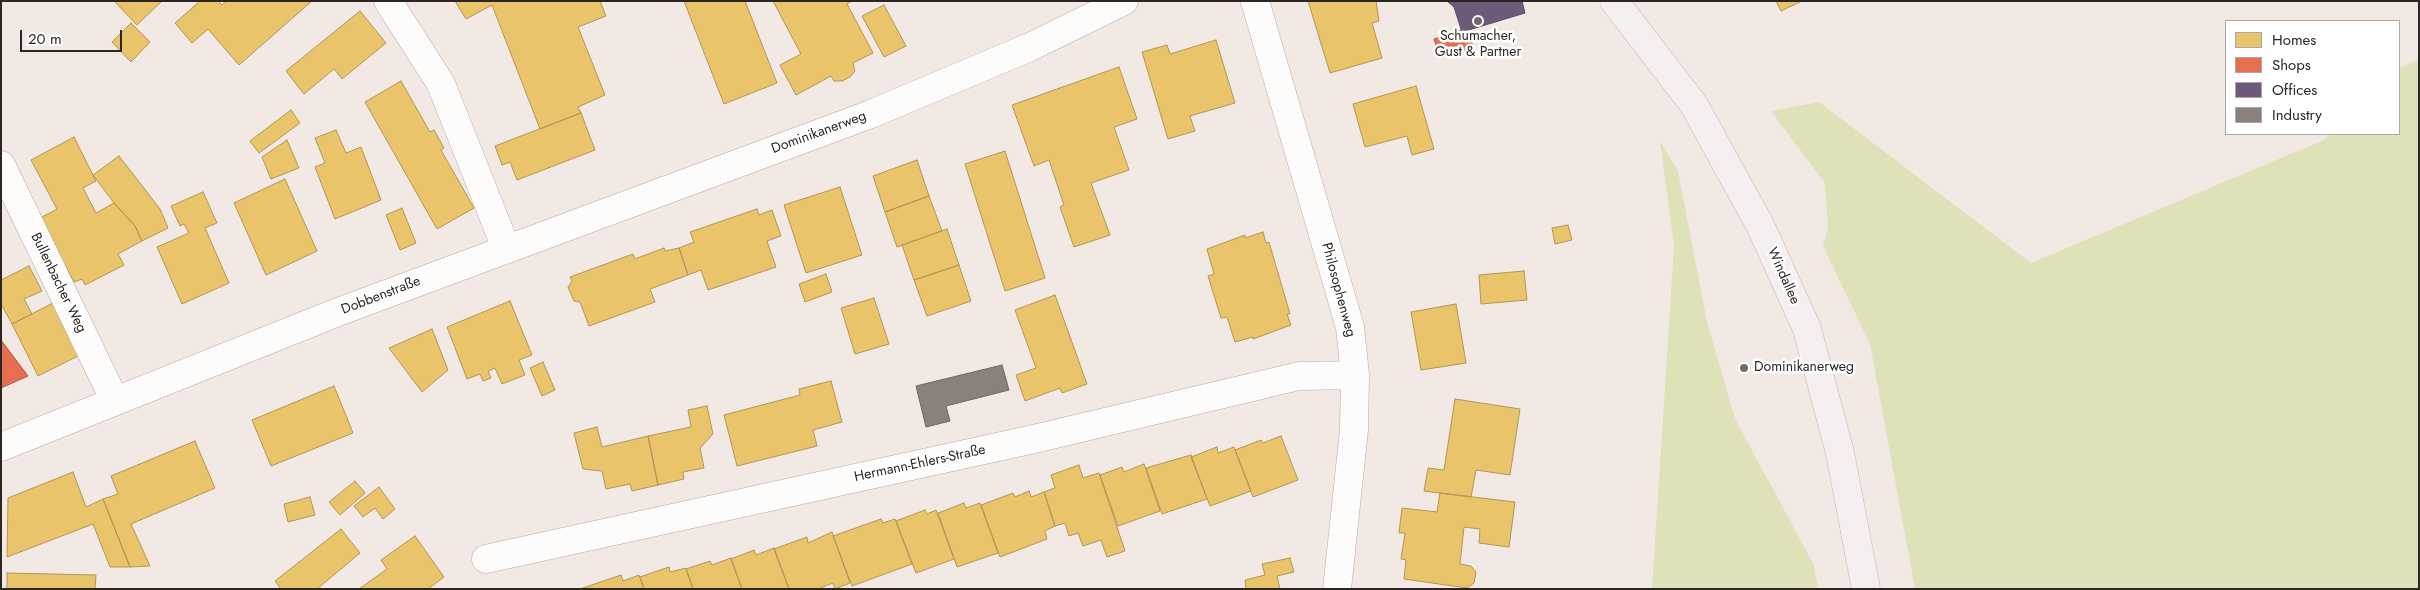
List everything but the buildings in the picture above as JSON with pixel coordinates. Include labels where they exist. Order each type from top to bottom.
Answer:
[{"type":"main road","name":"Windallee","points":[[1614,1],[1694,105],[1761,227],[1807,329],[1840,453],[1866,589]]},
{"type":"street","points":[[388,1],[441,84],[506,248]]},
{"type":"street","name":"Dominikanerweg","points":[[506,248],[871,114],[1030,47],[1124,1]]},
{"type":"street","name":"Philosophenweg","points":[[1254,1],[1350,327],[1355,375],[1354,430],[1338,589]]},
{"type":"street","name":"Bullenbacher Weg","points":[[1,165],[114,401]]},
{"type":"street","name":"Dobbenstraße","points":[[1,447],[506,248]]},
{"type":"street","name":"Hermann-Ehlers-Straße","points":[[486,559],[1034,439],[1298,376],[1355,375]]},
{"type":"green space","points":[[2419,59],[2419,589],[1915,589],[1870,344],[1823,246],[1828,228],[1825,183],[1771,111],[1819,102],[2031,263],[2324,140],[2330,135],[2400,135],[2400,68]]},
{"type":"green space","points":[[1660,141],[1678,171],[1707,322],[1735,419],[1814,565],[1818,589],[1652,589],[1674,246]]},
{"type":"place","name":"Schumacher, Gust & Partner","points":[[1478,21]]},
{"type":"place","name":"Dominikanerweg","points":[[1744,368]]}]
